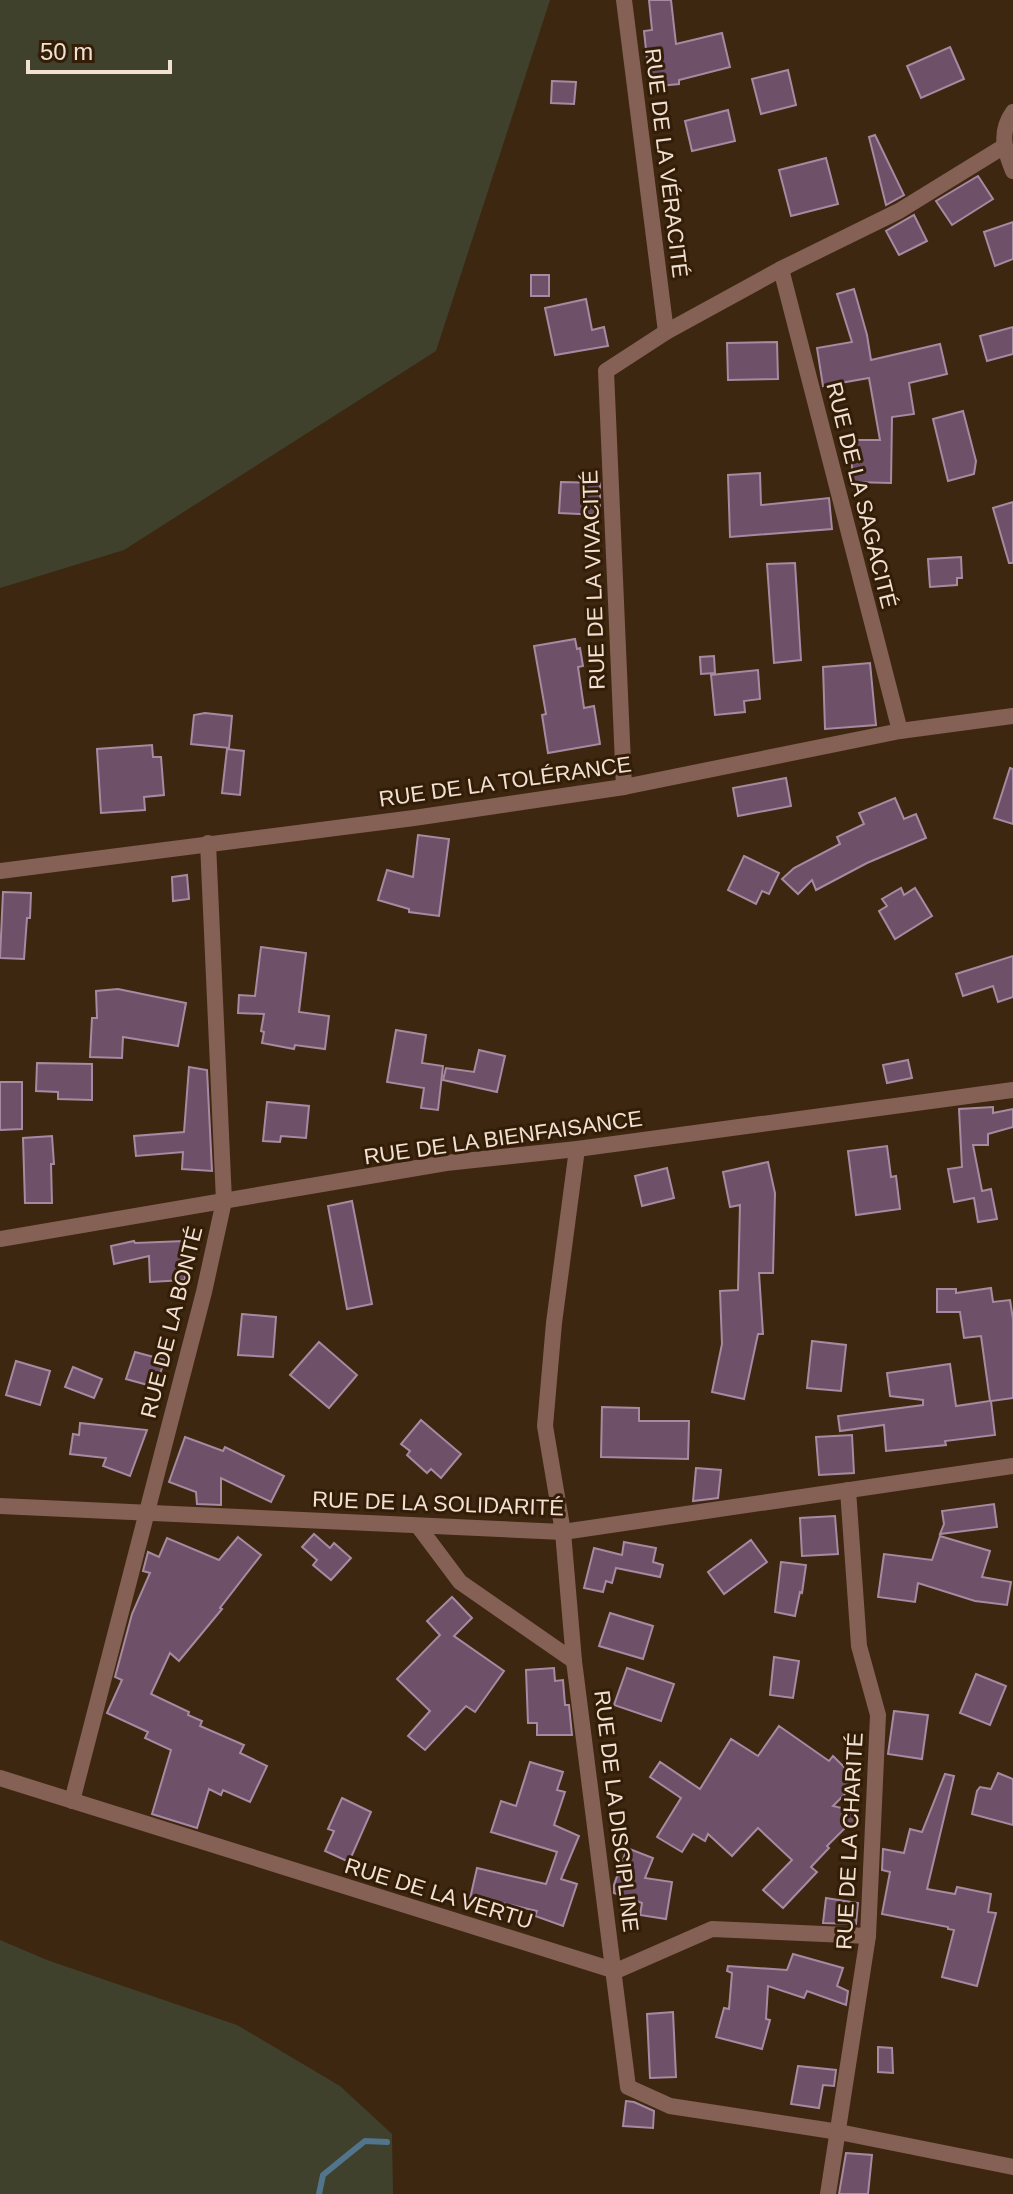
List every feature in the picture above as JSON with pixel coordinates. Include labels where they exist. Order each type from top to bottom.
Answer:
[{"type":"street","name":"RUE DE LA VÉRACITÉ","points":[[624,0],[666,332]]},
{"type":"street","points":[[1013,112],[1005,126],[1003,147],[1013,171]]},
{"type":"street","points":[[666,332],[781,269],[899,211],[1003,147]]},
{"type":"street","name":"RUE DE LA SAGACITÉ","points":[[781,269],[900,731]]},
{"type":"street","name":"RUE DE LA VIVACITÉ","points":[[624,787],[606,371],[666,332]]},
{"type":"street","name":"RUE DE LA TOLÉRANCE","points":[[0,871],[414,818],[624,787],[900,731],[1013,716]]},
{"type":"street","name":"RUE DE LA BONTÉ","points":[[72,1801],[204,1292],[224,1201],[208,843]]},
{"type":"street","name":"RUE DE LA BIENFAISANCE","points":[[0,1239],[446,1163],[577,1149],[1013,1090]]},
{"type":"street","name":"RUE DE LA DISCIPLINE","points":[[577,1149],[554,1323],[545,1426],[563,1532],[574,1661],[616,1971],[628,2087],[670,2106],[839,2132],[1013,2167]]},
{"type":"street","name":"RUE DE LA SOLIDARITÉ","points":[[0,1506],[563,1532],[1013,1466]]},
{"type":"street","name":"RUE DE LA CHARITÉ","points":[[828,2194],[868,1936],[878,1715],[859,1646],[848,1490]]},
{"type":"street","points":[[418,1526],[460,1582],[574,1661]]},
{"type":"street","name":"RUE DE LA VERTU","points":[[0,1778],[616,1971]]},
{"type":"street","points":[[616,1971],[712,1929],[868,1936]]},
{"type":"green space","points":[[0,0],[550,0],[436,351],[124,550],[0,588]]},
{"type":"green space","points":[[0,1940],[47,1960],[237,2025],[340,2086],[392,2134],[393,2194],[0,2194]]},
{"type":"building","points":[[649,0],[671,0],[676,44],[722,33],[730,67],[679,80],[679,84],[650,87],[644,31],[652,30]]},
{"type":"building","points":[[950,47],[964,79],[921,98],[907,66]]},
{"type":"building","points":[[788,70],[796,105],[761,114],[752,79]]},
{"type":"building","points":[[552,81],[576,82],[574,104],[551,103]]},
{"type":"building","points":[[728,110],[735,141],[692,151],[685,121]]},
{"type":"building","points":[[875,135],[904,195],[886,205],[869,137]]},
{"type":"building","points":[[826,158],[838,204],[791,216],[779,170]]},
{"type":"building","points":[[978,176],[993,199],[952,225],[936,201]]},
{"type":"building","points":[[914,215],[927,241],[899,255],[886,231]]},
{"type":"building","points":[[1013,222],[1013,259],[995,266],[984,232]]},
{"type":"building","points":[[531,275],[549,275],[549,296],[531,296]]},
{"type":"building","points":[[854,289],[871,360],[940,344],[947,374],[909,383],[914,414],[892,417],[891,483],[852,482],[852,440],[880,440],[869,378],[823,386],[817,348],[852,342],[837,294]]},
{"type":"building","points":[[586,299],[592,330],[604,327],[608,346],[555,355],[545,308]]},
{"type":"building","points":[[1013,327],[1013,354],[987,361],[980,336]]},
{"type":"building","points":[[777,342],[778,379],[728,380],[727,343]]},
{"type":"building","points":[[963,411],[976,461],[974,474],[948,481],[933,419]]},
{"type":"building","points":[[760,473],[761,505],[829,498],[832,529],[730,537],[728,475]]},
{"type":"building","points":[[561,482],[600,483],[600,515],[559,513]]},
{"type":"building","points":[[1013,502],[1013,563],[1009,563],[993,508]]},
{"type":"building","points":[[961,557],[962,578],[957,578],[957,585],[930,587],[928,559]]},
{"type":"building","points":[[795,563],[801,660],[774,663],[767,564]]},
{"type":"building","points":[[575,639],[583,666],[578,667],[584,708],[594,706],[600,744],[548,753],[542,715],[546,714],[534,646]]},
{"type":"building","points":[[714,656],[715,673],[701,674],[700,657]]},
{"type":"building","points":[[870,663],[876,725],[825,729],[823,667]]},
{"type":"building","points":[[758,670],[760,699],[744,701],[745,712],[715,715],[711,675]]},
{"type":"building","points":[[194,715],[232,716],[229,748],[191,744]]},
{"type":"building","points":[[152,745],[153,757],[161,757],[164,795],[144,797],[145,810],[101,813],[97,749]]},
{"type":"building","points":[[227,749],[244,751],[240,795],[222,793]]},
{"type":"building","points":[[1010,768],[1013,769],[1013,824],[994,818]]},
{"type":"building","points":[[786,778],[791,806],[738,816],[733,788]]},
{"type":"building","points":[[895,798],[904,819],[916,814],[926,838],[867,863],[816,890],[812,880],[798,894],[782,879],[794,868],[840,844],[837,837],[864,824],[859,813]]},
{"type":"building","points":[[418,835],[449,839],[439,916],[409,912],[409,909],[378,900],[387,870],[413,877]]},
{"type":"building","points":[[744,856],[779,873],[769,894],[762,891],[756,904],[728,890]]},
{"type":"building","points":[[187,875],[189,899],[173,901],[172,877]]},
{"type":"building","points":[[901,888],[904,895],[915,888],[932,916],[895,939],[879,911],[887,906],[882,899]]},
{"type":"building","points":[[3,892],[31,893],[24,959],[0,958]]},
{"type":"building","points":[[261,947],[306,953],[299,1012],[329,1016],[325,1049],[295,1045],[294,1049],[262,1043],[264,1014],[238,1013],[239,995],[255,996]]},
{"type":"building","points":[[1013,956],[1013,997],[998,1002],[993,986],[963,996],[956,974]]},
{"type":"building","points":[[118,989],[186,1003],[178,1046],[123,1037],[122,1058],[90,1057],[92,1018],[97,1018],[96,991]]},
{"type":"building","points":[[396,1030],[426,1035],[422,1063],[443,1066],[438,1110],[421,1108],[424,1088],[387,1082]]},
{"type":"building","points":[[479,1050],[505,1056],[497,1092],[443,1080],[446,1068],[474,1072]]},
{"type":"building","points":[[908,1060],[912,1078],[887,1083],[883,1065]]},
{"type":"building","points":[[37,1063],[92,1064],[92,1100],[58,1099],[58,1092],[36,1091]]},
{"type":"building","points":[[189,1067],[207,1070],[212,1171],[182,1169],[183,1152],[136,1156],[134,1136],[184,1132]]},
{"type":"building","points":[[0,1082],[22,1082],[22,1129],[0,1130]]},
{"type":"building","points":[[267,1102],[309,1106],[306,1138],[281,1136],[280,1142],[263,1141]]},
{"type":"building","points":[[993,1107],[993,1113],[1013,1109],[1013,1127],[988,1134],[988,1145],[973,1145],[982,1191],[991,1189],[997,1219],[978,1222],[974,1198],[954,1202],[948,1169],[962,1167],[959,1109]]},
{"type":"building","points":[[52,1136],[52,1203],[25,1203],[23,1138]]},
{"type":"building","points":[[887,1146],[891,1177],[896,1176],[900,1209],[856,1215],[848,1151]]},
{"type":"building","points":[[768,1162],[775,1193],[773,1273],[759,1273],[763,1334],[758,1334],[744,1399],[712,1392],[722,1344],[720,1291],[738,1290],[740,1205],[730,1207],[723,1172]]},
{"type":"building","points":[[667,1168],[674,1198],[642,1206],[635,1176]]},
{"type":"building","points":[[352,1201],[372,1304],[347,1309],[328,1206]]},
{"type":"building","points":[[134,1241],[184,1241],[185,1280],[150,1282],[149,1256],[114,1264],[111,1246]]},
{"type":"building","points":[[991,1288],[993,1302],[1010,1300],[1013,1319],[1013,1398],[991,1401],[995,1435],[945,1441],[946,1445],[886,1451],[884,1425],[840,1431],[838,1416],[923,1405],[923,1400],[890,1396],[887,1373],[950,1364],[956,1406],[990,1401],[981,1336],[964,1338],[960,1312],[937,1312],[937,1289],[956,1289],[956,1293]]},
{"type":"building","points":[[242,1314],[276,1317],[273,1357],[238,1355]]},
{"type":"building","points":[[812,1341],[846,1345],[841,1391],[807,1388]]},
{"type":"building","points":[[319,1342],[357,1375],[329,1408],[290,1375]]},
{"type":"building","points":[[135,1352],[165,1360],[155,1387],[126,1379]]},
{"type":"building","points":[[16,1361],[50,1371],[40,1405],[6,1395]]},
{"type":"building","points":[[73,1367],[102,1379],[94,1398],[65,1387]]},
{"type":"building","points":[[602,1407],[639,1408],[639,1421],[689,1421],[688,1459],[601,1457]]},
{"type":"building","points":[[421,1420],[461,1454],[441,1478],[431,1469],[427,1473],[407,1455],[410,1451],[401,1444]]},
{"type":"building","points":[[80,1423],[147,1430],[130,1476],[103,1466],[106,1458],[70,1454],[73,1434],[79,1435]]},
{"type":"building","points":[[852,1435],[854,1473],[819,1475],[816,1437]]},
{"type":"building","points":[[185,1437],[223,1451],[225,1447],[284,1476],[271,1502],[221,1478],[221,1505],[197,1504],[196,1492],[169,1482]]},
{"type":"building","points":[[696,1468],[721,1470],[718,1498],[693,1501]]},
{"type":"building","points":[[994,1504],[997,1527],[940,1534],[944,1524],[942,1511]]},
{"type":"building","points":[[835,1516],[838,1554],[802,1556],[800,1518]]},
{"type":"building","points":[[314,1534],[330,1548],[334,1543],[351,1558],[331,1580],[313,1565],[317,1560],[302,1547]]},
{"type":"building","points":[[940,1536],[990,1551],[982,1577],[1011,1582],[1007,1605],[975,1601],[918,1583],[915,1602],[878,1597],[884,1554],[932,1560]]},
{"type":"building","points":[[238,1537],[261,1555],[179,1661],[170,1653],[151,1694],[189,1712],[188,1715],[202,1721],[200,1726],[244,1745],[240,1753],[267,1766],[250,1802],[223,1790],[221,1795],[209,1789],[197,1828],[152,1814],[171,1750],[145,1738],[148,1732],[107,1713],[122,1680],[115,1677],[132,1614],[150,1573],[143,1571],[148,1552],[159,1557],[167,1538],[219,1560]]},
{"type":"building","points":[[751,1540],[767,1562],[724,1594],[708,1572]]},
{"type":"building","points":[[624,1542],[656,1548],[653,1562],[663,1565],[660,1577],[616,1568],[612,1583],[606,1581],[603,1592],[584,1588],[594,1548],[622,1555]]},
{"type":"building","points":[[781,1562],[806,1565],[795,1616],[775,1612]]},
{"type":"building","points":[[452,1597],[472,1618],[454,1636],[504,1671],[475,1712],[466,1706],[425,1750],[408,1736],[430,1711],[397,1679],[440,1635],[427,1621]]},
{"type":"building","points":[[610,1613],[653,1626],[643,1659],[599,1646]]},
{"type":"building","points":[[774,1657],[799,1661],[793,1698],[770,1695]]},
{"type":"building","points":[[554,1668],[555,1681],[563,1680],[572,1735],[537,1735],[537,1723],[528,1723],[526,1670]]},
{"type":"building","points":[[627,1668],[674,1684],[661,1721],[614,1705]]},
{"type":"building","points":[[976,1674],[1006,1686],[990,1725],[960,1713]]},
{"type":"building","points":[[894,1711],[928,1715],[922,1759],[888,1754]]},
{"type":"building","points":[[779,1726],[829,1761],[833,1756],[858,1781],[833,1806],[858,1812],[854,1828],[846,1827],[827,1846],[829,1848],[811,1867],[817,1872],[783,1908],[763,1890],[792,1860],[758,1828],[732,1856],[708,1834],[705,1841],[693,1834],[682,1852],[657,1837],[681,1798],[650,1777],[660,1762],[700,1789],[731,1739],[758,1756]]},
{"type":"building","points":[[530,1762],[563,1772],[557,1790],[565,1792],[554,1825],[579,1836],[561,1879],[577,1884],[563,1926],[535,1916],[537,1911],[494,1901],[492,1909],[469,1903],[477,1868],[546,1884],[557,1852],[491,1832],[501,1801],[516,1806]]},
{"type":"building","points":[[998,1773],[1013,1779],[1013,1825],[972,1814],[977,1791],[980,1787],[991,1789]]},
{"type":"building","points":[[945,1774],[954,1776],[927,1889],[955,1894],[957,1887],[991,1894],[988,1912],[996,1913],[977,1986],[942,1977],[954,1930],[882,1914],[890,1872],[882,1870],[883,1849],[904,1853],[910,1829],[922,1832]]},
{"type":"building","points":[[342,1798],[371,1812],[349,1862],[325,1851],[334,1831],[328,1829]]},
{"type":"building","points":[[627,1848],[653,1858],[645,1878],[672,1882],[666,1919],[640,1915],[642,1903],[614,1893]]},
{"type":"building","points":[[826,1898],[858,1903],[856,1924],[823,1923]]},
{"type":"building","points":[[793,1954],[843,1968],[837,1986],[848,1991],[846,2005],[807,1991],[804,1998],[768,1986],[766,2019],[770,2020],[762,2049],[716,2037],[724,2008],[729,2009],[732,1973],[727,1971],[728,1966],[787,1970]]},
{"type":"building","points":[[673,2012],[676,2077],[650,2078],[647,2014]]},
{"type":"building","points":[[878,2047],[892,2048],[893,2073],[878,2072]]},
{"type":"building","points":[[798,2066],[836,2070],[834,2086],[823,2085],[819,2108],[791,2104]]},
{"type":"building","points":[[626,2101],[654,2111],[653,2128],[623,2126]]},
{"type":"building","points":[[846,2153],[872,2155],[868,2194],[839,2194]]},
{"type":"waterway","points":[[319,2194],[323,2175],[365,2141],[387,2142]]}]
